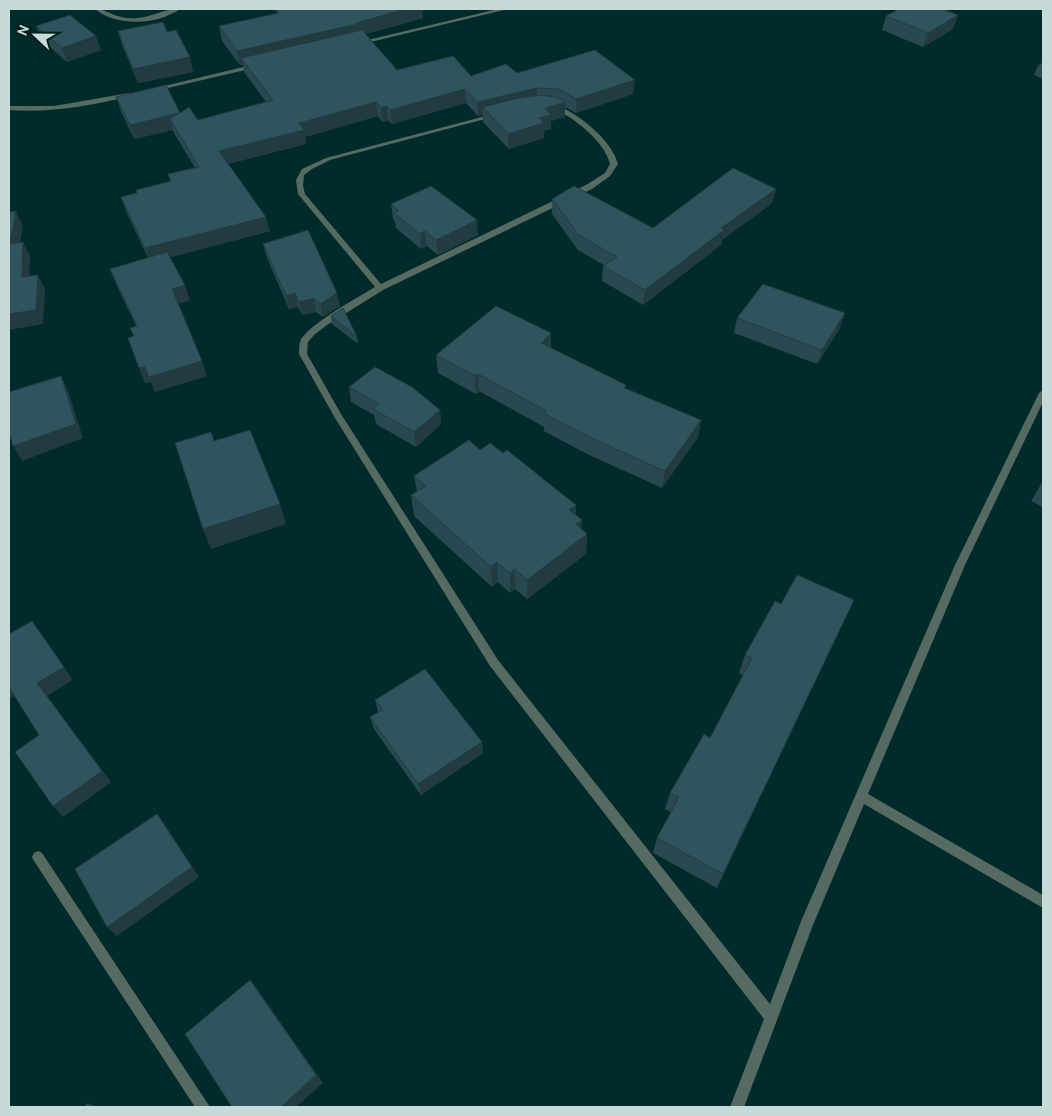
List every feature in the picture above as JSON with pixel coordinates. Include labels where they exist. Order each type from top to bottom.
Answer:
[{"type":"street","points":[[98,9],[114,18],[131,21],[156,17],[178,9]]},
{"type":"street","points":[[351,45],[505,9]]},
{"type":"street","points":[[151,90],[265,64]]},
{"type":"street","points":[[9,108],[50,107],[104,100],[132,94]]},
{"type":"street","points":[[549,106],[562,110],[599,138],[613,158],[614,165],[612,171],[589,187],[380,288],[311,333],[304,342],[303,354],[308,365],[494,663],[770,1017]]},
{"type":"street","points":[[380,288],[302,194],[298,185],[300,175],[306,169],[328,159],[508,112]]},
{"type":"street","points":[[737,1107],[807,924],[960,565],[1043,393]]},
{"type":"street","points":[[862,797],[1043,902]]},
{"type":"street","points":[[38,857],[203,1107]]},
{"type":"building","points":[[276,9],[405,9],[357,24],[237,51],[219,26],[279,13]]},
{"type":"building","points":[[899,9],[942,9],[958,15],[928,33],[886,16]]},
{"type":"building","points":[[70,15],[96,36],[62,48],[36,26]]},
{"type":"building","points":[[163,22],[167,32],[176,30],[190,57],[133,69],[118,31]]},
{"type":"building","points":[[362,30],[397,70],[453,56],[471,76],[506,64],[517,73],[595,50],[635,80],[576,99],[558,89],[537,88],[477,102],[465,89],[390,110],[387,106],[381,108],[376,102],[299,123],[304,130],[219,151],[266,217],[145,248],[121,197],[137,193],[136,190],[171,181],[168,174],[199,167],[170,119],[179,113],[130,125],[116,97],[166,85],[180,113],[189,107],[198,120],[273,100],[241,58]]},
{"type":"building","points":[[542,95],[555,97],[565,102],[545,108],[551,115],[539,118],[544,123],[508,134],[483,107],[518,98]]},
{"type":"building","points":[[733,168],[776,189],[721,228],[724,230],[645,290],[603,266],[617,257],[579,235],[552,199],[574,186],[653,228]]},
{"type":"building","points":[[431,186],[477,220],[436,240],[425,231],[420,234],[394,213],[399,211],[391,204]]},
{"type":"building","points":[[16,211],[10,244],[23,242],[22,277],[38,275],[36,310],[9,314],[9,212]]},
{"type":"building","points":[[308,230],[337,293],[320,304],[314,298],[299,302],[295,293],[286,296],[263,244]]},
{"type":"building","points":[[167,252],[185,285],[172,289],[202,361],[149,377],[145,367],[139,368],[128,338],[134,336],[130,328],[137,326],[110,269]]},
{"type":"building","points":[[763,284],[845,313],[822,350],[737,318]]},
{"type":"building","points":[[496,306],[551,333],[541,343],[626,385],[624,388],[701,420],[665,471],[589,437],[545,414],[545,410],[478,374],[475,376],[436,355]]},
{"type":"building","points":[[343,308],[357,337],[331,316]]},
{"type":"building","points":[[375,367],[412,387],[440,410],[414,432],[373,409],[379,404],[349,387]]},
{"type":"building","points":[[61,376],[76,424],[13,446],[9,432],[9,392]]},
{"type":"building","points":[[250,430],[280,504],[203,529],[175,443],[211,432],[214,441]]},
{"type":"building","points":[[469,440],[480,450],[490,443],[503,453],[507,450],[576,505],[569,510],[582,520],[576,524],[587,534],[527,580],[515,569],[510,573],[497,562],[491,567],[411,495],[426,486],[414,476]]},
{"type":"building","points":[[797,575],[854,600],[723,874],[657,838],[679,797],[670,793],[704,734],[710,738],[752,658],[745,655],[775,601],[781,604]]},
{"type":"building","points":[[32,621],[64,667],[37,683],[102,771],[53,806],[15,752],[39,735],[9,687],[9,634]]},
{"type":"building","points":[[425,669],[482,742],[418,784],[370,717],[383,710],[375,700]]},
{"type":"building","points":[[157,814],[192,867],[107,927],[75,869]]},
{"type":"building","points":[[250,980],[316,1075],[281,1107],[232,1107],[185,1034]]}]
